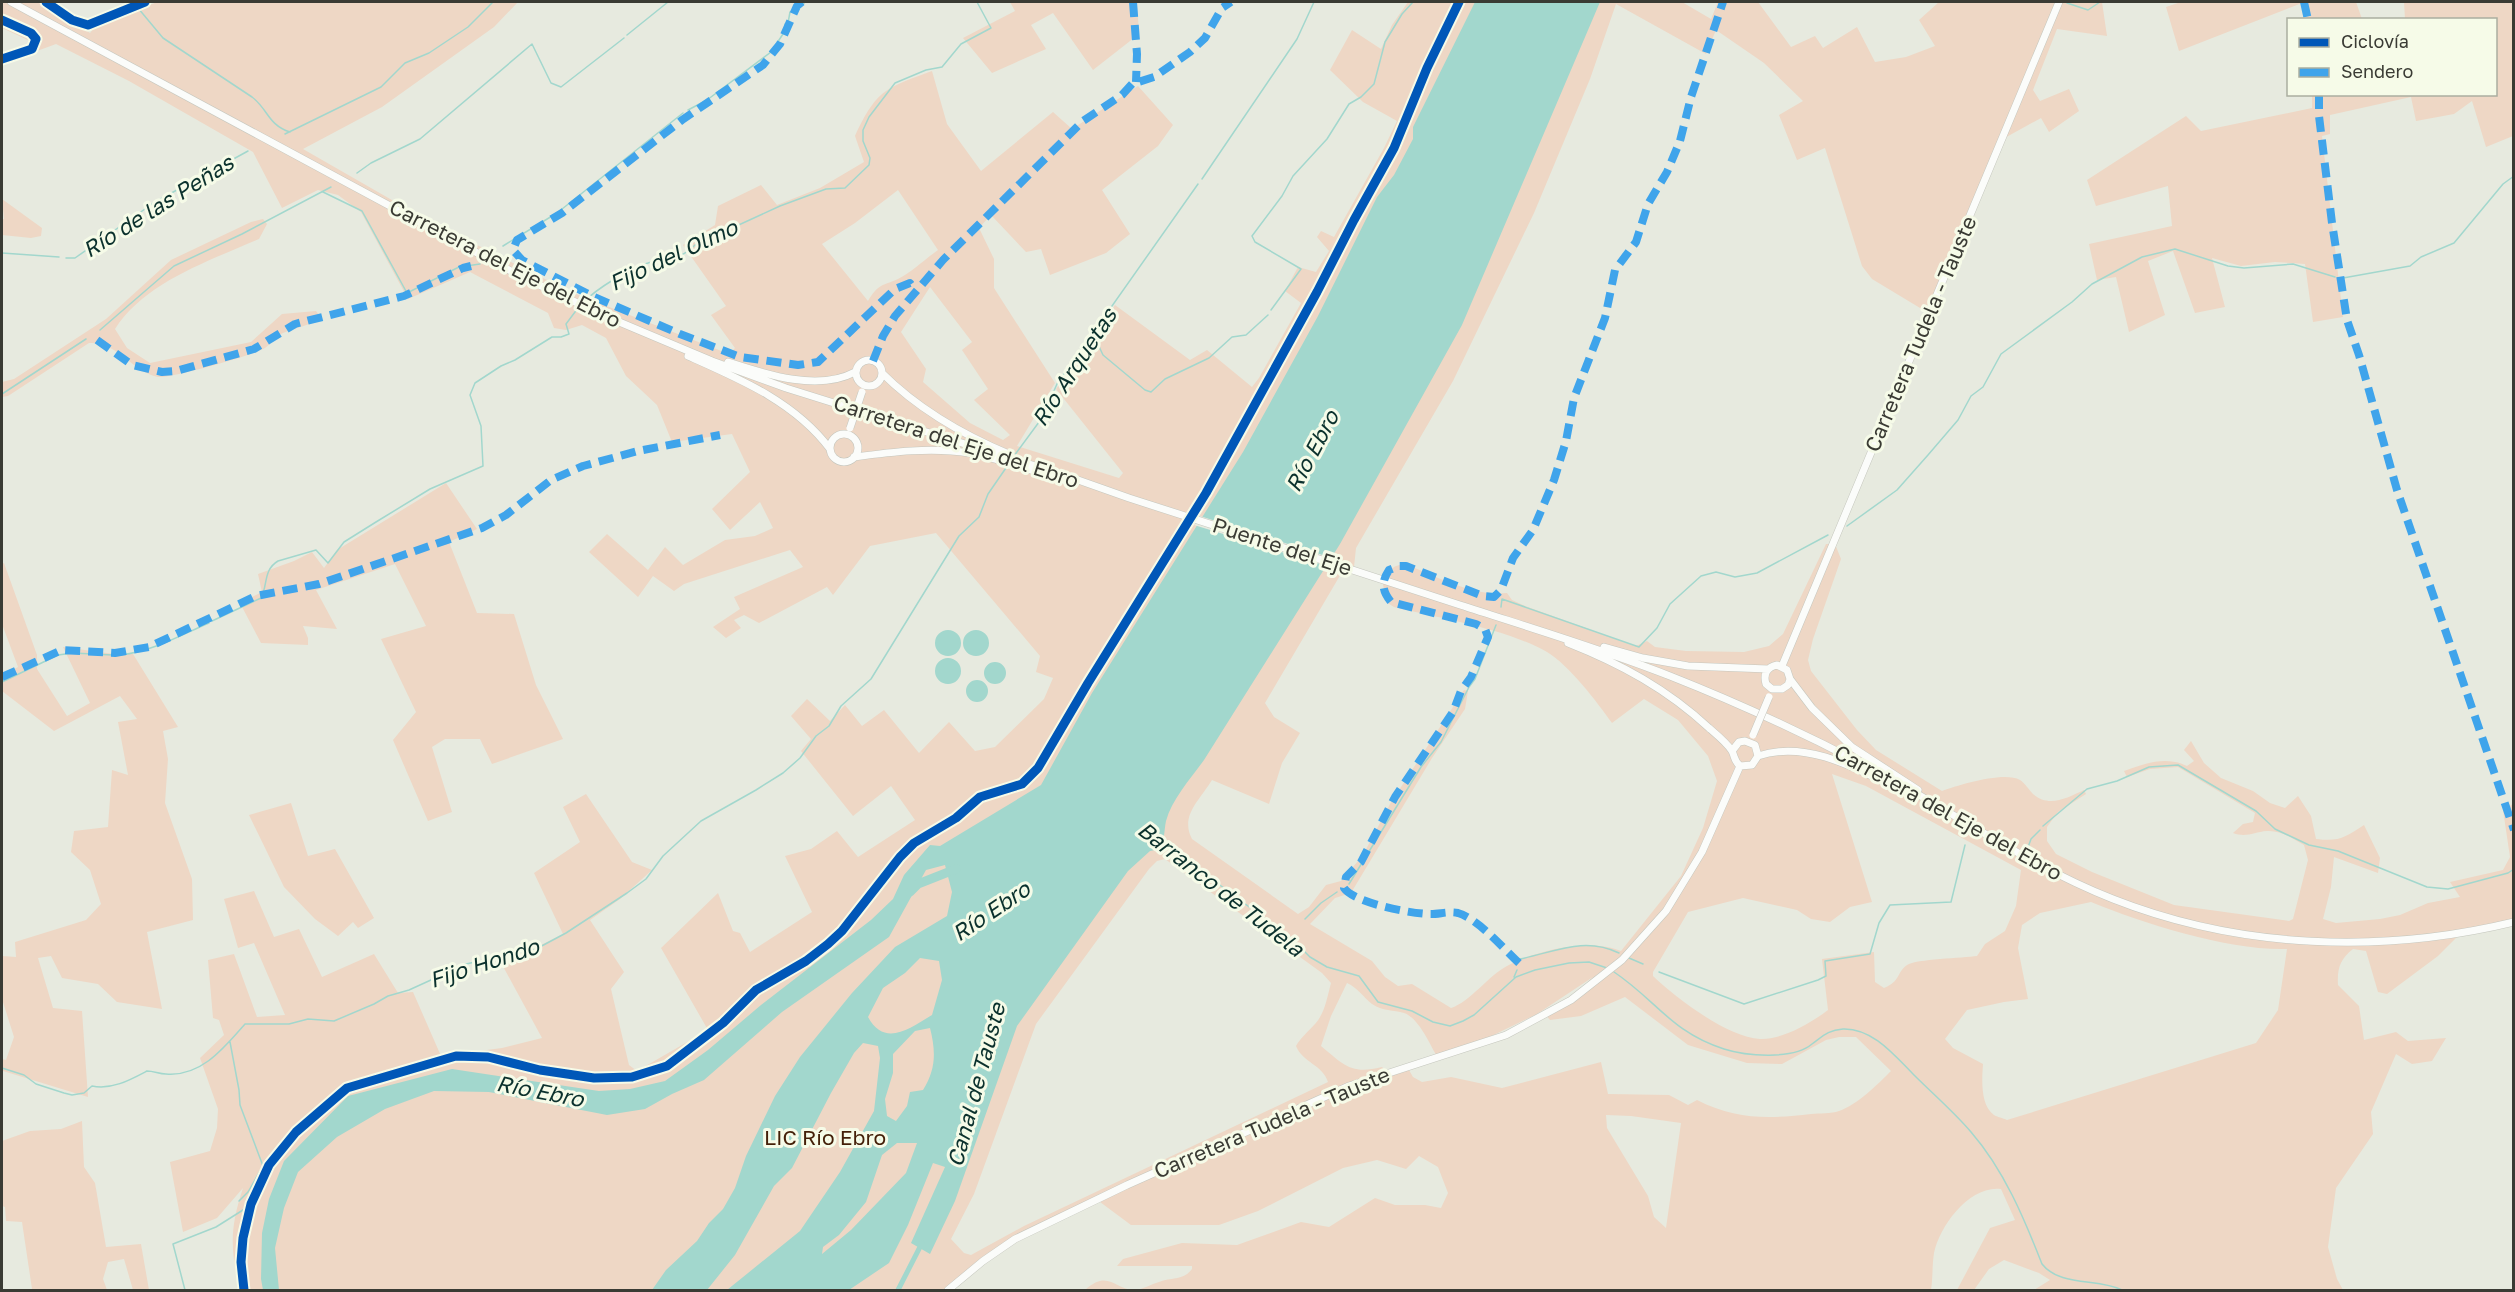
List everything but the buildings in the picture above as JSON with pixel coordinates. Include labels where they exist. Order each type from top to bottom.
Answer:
[{"type":"main road","name":"Carretera del Eje del Ebro","points":[[11,2],[520,276],[654,338],[786,388],[1064,475],[1129,498]]},
{"type":"main road","name":"Carretera Tudela - Tauste","points":[[1782,666],[2059,2]]},
{"type":"main road","points":[[605,316],[726,362],[803,380],[831,380],[855,372],[862,362],[869,360],[877,363],[882,373],[924,409],[963,434],[1064,475]]},
{"type":"main road","points":[[654,338],[771,397],[814,430],[834,457],[840,461],[848,461],[854,457],[913,451],[952,450],[990,458],[1056,479],[1096,487]]},
{"type":"main road","points":[[855,372],[857,381],[863,389]]},
{"type":"main road","points":[[863,389],[877,384],[882,373]]},
{"type":"main road","points":[[849,432],[863,389]]},
{"type":"main road","points":[[830,449],[835,437],[849,432]]},
{"type":"main road","points":[[849,432],[857,444],[854,457]]},
{"type":"main road","name":"Puente del Eje","points":[[1129,498],[1401,585]]},
{"type":"main road","name":"Carretera del Eje del Ebro","points":[[1401,585],[1649,668],[1752,711],[1863,765],[2040,866],[2116,900],[2171,918],[2231,932],[2309,941],[2359,942],[2430,937],[2514,922]]},
{"type":"main road","points":[[1484,612],[1528,622],[1624,653],[1665,663],[1706,669],[1768,669],[1777,665],[1782,666],[1812,708],[1852,747],[1951,814]]},
{"type":"main road","points":[[1528,626],[1620,665],[1644,678],[1693,713],[1732,752],[1735,762],[1740,766],[1752,765],[1758,756],[1752,738],[1772,689]]},
{"type":"main road","points":[[1768,669],[1765,679],[1772,689]]},
{"type":"main road","points":[[1772,689],[1782,689],[1790,679]]},
{"type":"main road","points":[[1732,752],[1739,742],[1752,738]]},
{"type":"main road","points":[[1758,756],[1788,749],[1834,760],[1885,782],[1955,821],[1993,839]]},
{"type":"main road","name":"Carretera Tudela - Tauste","points":[[948,1290],[983,1261],[1038,1226],[1349,1086],[1506,1035],[1571,1000],[1622,960],[1647,934],[1684,884],[1702,852],[1740,766]]},
{"type":"green space","name":"LIC Río Ebro","points":[[2,2],[45,2],[90,33],[94,28],[157,2],[518,2],[494,27],[382,107],[303,149],[425,219],[571,292],[729,354],[735,348],[711,315],[726,306],[683,245],[715,225],[718,206],[761,185],[777,205],[820,188],[864,162],[855,136],[870,108],[884,92],[932,71],[947,124],[981,171],[1053,112],[1072,129],[1138,86],[1173,125],[1158,146],[1102,190],[1130,234],[1106,253],[1050,275],[1041,249],[1026,252],[991,215],[979,228],[994,259],[994,288],[1055,383],[1017,446],[1119,478],[1123,473],[1056,389],[1115,305],[1190,360],[1207,350],[1252,387],[1301,303],[1285,291],[1298,267],[1316,272],[1329,251],[1317,237],[1321,231],[1334,237],[1397,121],[1363,102],[1330,70],[1352,30],[1381,49],[1392,25],[1408,2],[1682,2],[1711,19],[1718,2],[1758,2],[1791,47],[1815,36],[1823,48],[1857,27],[1875,62],[1906,57],[1935,46],[1919,20],[1939,2],[2102,2],[2107,36],[2057,29],[2033,90],[2040,101],[2069,89],[2079,111],[2049,132],[2041,118],[2001,140],[1930,314],[1872,279],[1862,266],[1825,148],[1797,160],[1779,115],[1803,101],[1764,63],[1716,30],[1706,54],[1616,4],[1590,79],[1534,213],[1453,381],[1356,548],[1354,567],[1345,567],[1265,703],[1274,717],[1300,733],[1282,763],[1269,804],[1212,780],[1190,816],[1188,823],[1192,839],[1298,914],[1309,907],[1326,885],[1341,881],[1363,855],[1390,804],[1464,690],[1468,691],[1465,709],[1432,758],[1351,893],[1335,898],[1310,924],[1372,961],[1385,977],[1398,986],[1412,984],[1451,1008],[1465,1000],[1500,970],[1533,955],[1579,946],[1608,947],[1621,951],[1681,876],[1703,828],[1717,781],[1708,756],[1678,720],[1644,699],[1612,723],[1591,695],[1564,666],[1547,652],[1531,644],[1472,625],[1394,607],[1386,602],[1382,578],[1385,580],[1392,568],[1405,564],[1468,589],[1507,593],[1512,600],[1525,606],[1636,646],[1647,641],[1655,647],[1686,651],[1744,652],[1769,646],[1783,634],[1826,544],[1835,544],[1841,559],[1813,639],[1808,660],[1811,671],[1857,730],[1876,750],[1942,791],[1959,785],[2003,777],[2020,780],[2033,794],[2045,800],[2058,800],[2084,790],[2086,794],[2058,812],[2047,827],[2047,841],[2056,854],[2092,872],[2174,905],[2289,921],[2293,919],[2308,860],[2304,845],[2287,835],[2272,831],[2246,835],[2233,833],[2243,824],[2253,822],[2255,813],[2178,767],[2150,769],[2127,777],[2124,771],[2156,762],[2171,761],[2187,766],[2194,761],[2184,750],[2191,741],[2204,763],[2221,778],[2253,791],[2270,803],[2285,808],[2298,796],[2311,816],[2316,839],[2342,838],[2364,825],[2380,858],[2378,873],[2334,857],[2331,887],[2323,919],[2336,923],[2400,915],[2428,903],[2460,897],[2450,882],[2503,870],[2510,857],[2503,810],[2513,804],[2513,922],[2464,930],[2438,956],[2387,994],[2378,992],[2366,951],[2353,949],[2340,965],[2338,985],[2359,1006],[2364,1040],[2396,1032],[2408,1041],[2446,1038],[2432,1061],[2412,1064],[2396,1054],[2371,1112],[2373,1134],[2336,1188],[2328,1247],[2337,1279],[2343,1290],[2034,1290],[2050,1280],[2039,1273],[2004,1260],[1989,1269],[1974,1290],[1957,1290],[1990,1228],[2015,1220],[2001,1189],[1989,1189],[1978,1193],[1958,1209],[1950,1219],[1937,1242],[1934,1253],[1931,1290],[1136,1290],[1185,1275],[1192,1269],[1192,1266],[1117,1266],[1123,1259],[1182,1243],[1237,1245],[1301,1222],[1329,1227],[1375,1198],[1395,1205],[1425,1205],[1441,1208],[1448,1193],[1438,1167],[1419,1156],[1406,1169],[1377,1160],[1343,1168],[1258,1211],[1219,1225],[1131,1225],[1096,1199],[1000,1251],[949,1290],[239,1290],[234,1262],[233,1228],[243,1188],[217,1218],[183,1232],[170,1162],[210,1151],[217,1128],[218,1109],[200,1058],[224,1035],[219,1020],[213,1018],[208,960],[234,954],[257,1017],[285,1015],[254,943],[238,948],[224,899],[254,891],[274,937],[299,929],[322,977],[374,954],[398,993],[413,992],[441,1056],[502,1048],[542,1038],[499,959],[531,950],[563,934],[534,873],[580,842],[563,807],[586,794],[632,862],[652,870],[620,899],[590,920],[624,972],[611,989],[629,1065],[637,1071],[708,1030],[661,948],[718,893],[733,931],[740,933],[750,952],[812,912],[785,856],[811,849],[837,831],[858,857],[915,820],[891,786],[853,816],[801,751],[811,739],[791,716],[807,699],[830,721],[845,705],[862,726],[884,710],[919,753],[949,722],[975,751],[995,747],[1044,699],[1053,678],[1036,672],[1040,656],[936,533],[870,546],[833,595],[827,587],[759,623],[744,615],[734,620],[741,628],[726,638],[713,627],[740,609],[734,597],[803,567],[790,550],[684,584],[674,591],[653,576],[638,597],[589,552],[607,534],[648,570],[665,547],[683,565],[725,540],[755,536],[773,528],[760,502],[730,530],[712,509],[750,472],[732,434],[672,442],[657,405],[626,376],[606,338],[582,325],[566,330],[554,328],[548,313],[470,272],[408,299],[361,212],[338,195],[318,190],[282,208],[253,152],[129,81],[56,44],[37,51],[28,40],[2,28]],"holes":[[[898,190],[938,250],[903,276],[878,288],[868,301],[822,244],[855,223]],[[930,287],[972,342],[962,350],[988,389],[974,400],[1010,435],[1003,440],[970,423],[923,382],[926,369],[901,332]],[[1832,774],[1866,786],[2021,870],[2016,906],[2005,931],[1985,944],[1977,956],[1912,963],[1904,968],[1893,983],[1884,988],[1875,982],[1874,952],[1822,959],[1828,1010],[1805,1025],[1778,1037],[1769,1039],[1747,1037],[1718,1024],[1688,1005],[1653,976],[1653,972],[1688,912],[1743,898],[1797,910],[1811,919],[1830,922],[1850,907],[1872,902]],[[1165,859],[1322,973],[1331,983],[1321,1015],[1296,1046],[1303,1056],[1322,1071],[1328,1082],[1024,1226],[971,1255],[964,1253],[951,1239],[974,1194],[1036,1024],[1157,861]],[[2091,902],[2188,935],[2240,946],[2287,949],[2278,1010],[2256,1043],[2007,1120],[1994,1115],[1986,1105],[1983,1091],[1983,1064],[1953,1048],[1945,1039],[1967,1010],[2028,999],[2018,948],[2022,925],[2040,913]],[[1593,977],[1577,992],[1544,1013],[1550,1020],[1581,1016],[1625,997],[1688,1045],[1747,1063],[1782,1064],[1826,1040],[1856,1037],[1891,1071],[1860,1099],[1839,1111],[1767,1117],[1739,1115],[1711,1107],[1697,1100],[1688,1105],[1669,1095],[1608,1094],[1601,1062],[1502,1088],[1451,1077],[1422,1082],[1413,1077],[1406,1065],[1387,1072],[1382,1067],[1355,1069],[1342,1063],[1321,1046],[1331,1016],[1347,983],[1376,1006],[1404,1013],[1415,1020],[1438,1058],[1469,1047],[1537,1014]],[[1606,1115],[1681,1123],[1666,1228],[1654,1217],[1648,1196],[1607,1128]]]},
{"type":"green space","points":[[1010,2],[1137,2],[1139,34],[1093,70],[1053,13],[1031,25],[1046,49],[992,73],[963,38],[1015,11]]},
{"type":"green space","points":[[2181,2],[2356,2],[2362,18],[2307,18],[2302,3],[2179,51],[2166,7]]},
{"type":"green space","points":[[2404,2],[2513,2],[2513,136],[2486,147],[2472,101],[2454,114],[2416,121],[2411,97],[2330,115],[2330,134],[2322,136],[2343,317],[2313,322],[2305,264],[2275,262],[2241,266],[2212,258],[2225,307],[2195,313],[2173,251],[2148,261],[2165,315],[2129,332],[2116,277],[2097,280],[2089,244],[2172,226],[2168,186],[2096,206],[2087,180],[2186,116],[2201,131],[2312,108],[2312,96],[2497,96],[2497,18],[2405,18]]},
{"type":"green space","points":[[2,199],[42,228],[41,236],[31,238],[2,235],[2,219],[4,219]]},
{"type":"green space","points":[[263,219],[267,224],[259,239],[199,265],[161,286],[143,298],[115,329],[127,348],[150,363],[251,342],[282,314],[316,311],[322,319],[283,333],[265,348],[245,356],[165,377],[148,374],[116,351],[99,344],[89,343],[8,396],[2,397],[2,382],[14,379],[106,319],[171,260],[251,222]]},
{"type":"green space","points":[[446,483],[477,529],[449,542],[477,613],[514,614],[536,685],[563,739],[492,764],[480,739],[445,739],[432,747],[452,812],[428,821],[393,740],[416,712],[381,639],[426,626],[395,564],[316,590],[337,629],[303,626],[308,645],[261,643],[240,603],[262,592],[258,574],[312,552],[324,568],[337,550]]},
{"type":"green space","points":[[4,563],[37,655],[37,669],[67,716],[90,703],[63,647],[114,654],[133,654],[178,727],[163,731],[168,759],[165,803],[192,879],[193,920],[147,932],[162,1009],[117,1002],[98,984],[62,978],[51,956],[38,958],[53,1008],[82,1011],[88,1097],[3,1071],[2,1073],[2,1059],[6,1060],[14,1037],[2,999],[2,956],[16,957],[15,942],[86,920],[101,904],[90,870],[71,852],[74,831],[108,827],[112,770],[128,775],[118,722],[137,719],[120,696],[54,731],[2,691],[2,676],[18,667],[2,624],[2,564]]},
{"type":"green space","points":[[291,803],[308,856],[335,849],[374,918],[358,928],[353,922],[338,936],[315,919],[284,887],[249,815]]},
{"type":"green space","points":[[82,1121],[84,1167],[95,1183],[106,1247],[141,1244],[149,1290],[133,1290],[124,1259],[108,1262],[103,1279],[107,1290],[32,1289],[22,1222],[6,1221],[5,1207],[2,1206],[2,1141],[30,1131],[61,1129]]},
{"type":"green space","points":[[1100,1281],[1112,1282],[1136,1290],[1085,1290]]},
{"type":"water","points":[[1475,2],[1600,2],[1462,325],[1340,544],[1204,760],[1177,797],[1166,821],[1160,849],[1150,851],[1128,871],[1017,1026],[955,1201],[930,1254],[911,1243],[945,1167],[933,1163],[908,1225],[889,1263],[849,1290],[727,1290],[800,1231],[840,1172],[874,1111],[880,1058],[878,1046],[863,1043],[854,1053],[831,1093],[792,1168],[774,1186],[735,1255],[707,1290],[652,1290],[666,1270],[697,1241],[709,1223],[723,1209],[735,1188],[746,1156],[775,1096],[800,1057],[852,993],[895,947],[947,916],[952,892],[945,865],[926,870],[889,937],[782,1012],[704,1080],[645,1109],[607,1115],[489,1092],[434,1091],[385,1109],[337,1137],[298,1172],[284,1208],[275,1248],[279,1290],[263,1290],[261,1279],[262,1233],[269,1199],[284,1161],[348,1096],[452,1069],[599,1091],[630,1089],[665,1081],[708,1050],[761,1005],[871,920],[893,899],[904,875],[930,845],[940,846],[1041,785],[1092,693],[1243,452],[1318,316],[1377,197],[1394,175],[1413,139],[1413,127]],"holes":[[[920,958],[939,961],[942,980],[932,1015],[907,1030],[882,1032],[868,1017],[883,988],[905,973]],[[930,1028],[934,1053],[933,1067],[923,1090],[910,1092],[907,1106],[896,1121],[887,1116],[885,1099],[893,1073],[893,1054],[915,1031]],[[897,1143],[917,1143],[906,1173],[851,1230],[822,1254],[823,1247],[839,1235],[866,1202],[882,1155]]]},
{"type":"water","points":[[948,630],[957,634],[961,643],[957,652],[948,656],[939,652],[935,643],[939,634]]},
{"type":"water","points":[[976,630],[985,634],[989,643],[985,652],[976,656],[967,652],[963,643],[967,634]]},
{"type":"water","points":[[948,658],[957,662],[961,671],[957,680],[948,684],[939,680],[935,671],[939,662]]},
{"type":"water","points":[[995,662],[1003,665],[1006,673],[1003,681],[995,684],[987,681],[984,673],[987,665]]},
{"type":"water","points":[[977,680],[985,683],[988,691],[985,699],[977,702],[969,699],[966,691],[969,683]]},
{"type":"pier","points":[[1200,516],[1335,559],[1330,567],[1194,525]]},
{"type":"waterway","name":"Río de las Peñas","points":[[285,134],[381,87],[405,63],[429,53],[468,27],[493,2]]},
{"type":"waterway","points":[[627,35],[668,2]]},
{"type":"waterway","points":[[795,13],[805,2]]},
{"type":"waterway","name":"Fijo del Olmo","points":[[584,302],[605,285],[641,266],[683,254],[695,245],[780,206],[826,189],[845,188],[869,165],[870,158],[863,141],[863,130],[869,117],[895,83],[926,70],[942,67],[961,44],[991,28],[977,2]]},
{"type":"waterway","name":"Río Arquetas","points":[[1202,179],[1297,39],[1314,2]]},
{"type":"waterway","points":[[1271,310],[1301,269],[1255,242],[1252,236],[1282,196],[1293,176],[1327,139],[1349,104],[1361,97],[1374,84],[1385,42],[1402,14],[1413,2]]},
{"type":"waterway","points":[[2067,3],[2088,10],[2100,2]]},
{"type":"waterway","points":[[138,8],[163,38],[252,97],[277,125],[290,132]]},
{"type":"waterway","points":[[688,110],[707,100],[771,52],[785,31],[790,12]]},
{"type":"waterway","points":[[357,173],[371,163],[420,139],[532,44],[551,83],[561,87],[624,38]]},
{"type":"waterway","points":[[503,246],[557,213],[683,113]]},
{"type":"waterway","name":"Río de las Peñas","points":[[66,258],[75,258],[155,202],[248,151]]},
{"type":"waterway","points":[[2343,278],[2410,266],[2421,257],[2454,243],[2503,184],[2514,176]]},
{"type":"waterway","name":"Río Arquetas","points":[[1014,456],[1042,418],[1057,384],[1198,184]]},
{"type":"waterway","points":[[100,330],[174,266],[242,234],[331,187]]},
{"type":"waterway","points":[[323,192],[362,211],[407,293],[459,267],[480,264]]},
{"type":"waterway","points":[[1847,526],[1897,490],[1958,420],[1971,396],[1983,387],[2001,354],[2072,302],[2092,284],[2142,257],[2175,249],[2228,266],[2244,268],[2293,264],[2335,277]]},
{"type":"waterway","name":"Río de las Peñas","points":[[2,253],[59,257]]},
{"type":"waterway","name":"Fijo del Olmo","points":[[212,621],[261,598],[268,573],[278,561],[316,550],[328,563],[344,542],[430,489],[483,466],[481,426],[470,395],[475,383],[552,337],[569,334],[566,324],[578,308]]},
{"type":"waterway","points":[[1092,335],[1103,355],[1145,390],[1151,392],[1165,379],[1209,358],[1232,337],[1246,335],[1268,315]]},
{"type":"waterway","points":[[2,394],[86,339]]},
{"type":"waterway","name":"Fijo Hondo","points":[[2,1068],[24,1075],[36,1084],[72,1095],[84,1093],[92,1086],[107,1087],[121,1083],[147,1071],[179,1074],[201,1066],[211,1059],[245,1024],[289,1024],[308,1019],[334,1021],[466,964],[536,949],[566,933],[646,879],[663,856],[701,821],[783,773],[800,758],[816,736],[829,726],[841,706],[871,679],[959,536],[979,517],[988,494],[1008,465]]},
{"type":"waterway","points":[[1501,607],[1502,599],[1639,647],[1657,628],[1670,604],[1701,576],[1716,572],[1735,577],[1757,573],[1828,535]]},
{"type":"waterway","name":"Fijo del Olmo","points":[[121,655],[155,647],[209,623]]},
{"type":"waterway","points":[[1349,884],[1421,767],[1441,742],[1475,679],[1496,625]]},
{"type":"waterway","name":"Fijo del Olmo","points":[[2,682],[58,655],[73,653],[112,655]]},
{"type":"waterway","points":[[2043,826],[2087,789],[2117,781],[2149,767],[2178,765],[2256,811],[2275,829],[2309,845],[2338,851],[2427,887],[2448,889],[2508,873],[2514,869]]},
{"type":"waterway","points":[[2027,850],[2031,839],[2040,830]]},
{"type":"waterway","name":"Barranco de Tudela","points":[[1162,842],[1291,938],[1310,957],[1327,967],[1359,976],[1378,1002],[1412,1011],[1433,1022],[1450,1026],[1463,1021],[1474,1015],[1516,977],[1535,970],[1569,963],[1589,962],[1607,968]]},
{"type":"waterway","points":[[1659,972],[1744,1004],[1818,980],[1826,976],[1825,961],[1870,954],[1879,923],[1890,905],[1951,902],[1965,845]]},
{"type":"waterway","name":"Río Ebro","points":[[910,892],[918,884],[956,869]]},
{"type":"waterway","points":[[1305,919],[1321,903],[1337,892]]},
{"type":"waterway","points":[[1520,959],[1582,946],[1606,948],[1619,953]]},
{"type":"waterway","points":[[1629,958],[1643,964]]},
{"type":"waterway","name":"Barranco de Tudela","points":[[1514,977],[1517,970]]},
{"type":"waterway","name":"Barranco de Tudela","points":[[1614,972],[1677,1025],[1690,1034],[1724,1049],[1757,1055],[1793,1053],[1804,1049],[1830,1032],[1843,1029],[1854,1030],[1874,1038],[1951,1110],[1983,1147],[2012,1195],[2042,1264],[2059,1276],[2122,1290]]},
{"type":"waterway","points":[[230,1042],[240,1105],[263,1166],[248,1192],[239,1201]]},
{"type":"waterway","points":[[2,1101],[2,1107]]},
{"type":"waterway","points":[[185,1290],[173,1244],[216,1227],[243,1210]]},
{"type":"waterway","name":"Canal de Tauste","points":[[898,1290],[922,1243]]},
{"type":"marked path","points":[[802,2],[797,6],[780,44],[763,65],[682,120],[562,213],[517,240],[513,250],[522,260],[592,296],[680,334],[740,357],[798,365],[818,362],[895,289],[910,283],[915,290]]},
{"type":"marked path","points":[[1133,2],[1137,54],[1136,82]]},
{"type":"marked path","points":[[873,361],[883,336],[895,316],[943,260],[1083,121],[1122,95],[1132,84],[1154,77],[1190,52],[1205,38],[1222,8],[1231,2]]},
{"type":"marked path","points":[[1519,963],[1466,916],[1455,912],[1431,914],[1384,907],[1359,898],[1344,888],[1346,877],[1361,862],[1395,797],[1453,712],[1488,637],[1485,629],[1476,624],[1391,602],[1384,590],[1384,582],[1389,570],[1406,566],[1483,596],[1494,597],[1501,590],[1513,558],[1533,530],[1554,480],[1566,441],[1574,398],[1605,318],[1615,270],[1636,242],[1648,204],[1667,172],[1680,141],[1691,97],[1723,2]]},
{"type":"marked path","points":[[2304,2],[2308,18]]},
{"type":"marked path","points":[[2319,96],[2319,116],[2332,223],[2347,320],[2397,490],[2514,830]]},
{"type":"marked path","points":[[97,340],[132,365],[162,372],[176,371],[254,349],[295,324],[404,296],[471,266]]},
{"type":"marked path","points":[[2,677],[62,650],[115,653],[149,647],[256,596],[319,584],[482,528],[506,515],[551,480],[583,466],[638,451],[720,435]]},
{"type":"cycle path","points":[[46,2],[72,20],[88,25],[145,2]]},
{"type":"cycle path","points":[[244,1290],[241,1262],[243,1238],[251,1204],[269,1165],[296,1132],[347,1088],[456,1056],[488,1057],[540,1070],[594,1078],[632,1077],[667,1066],[723,1023],[756,990],[806,961],[828,944],[842,931],[900,857],[914,843],[956,818],[980,797],[1022,784],[1038,768],[1206,493],[1317,292],[1394,148],[1427,68],[1459,2]]},
{"type":"cycle path","points":[[2,20],[31,33],[36,39],[32,49],[2,59]]}]
